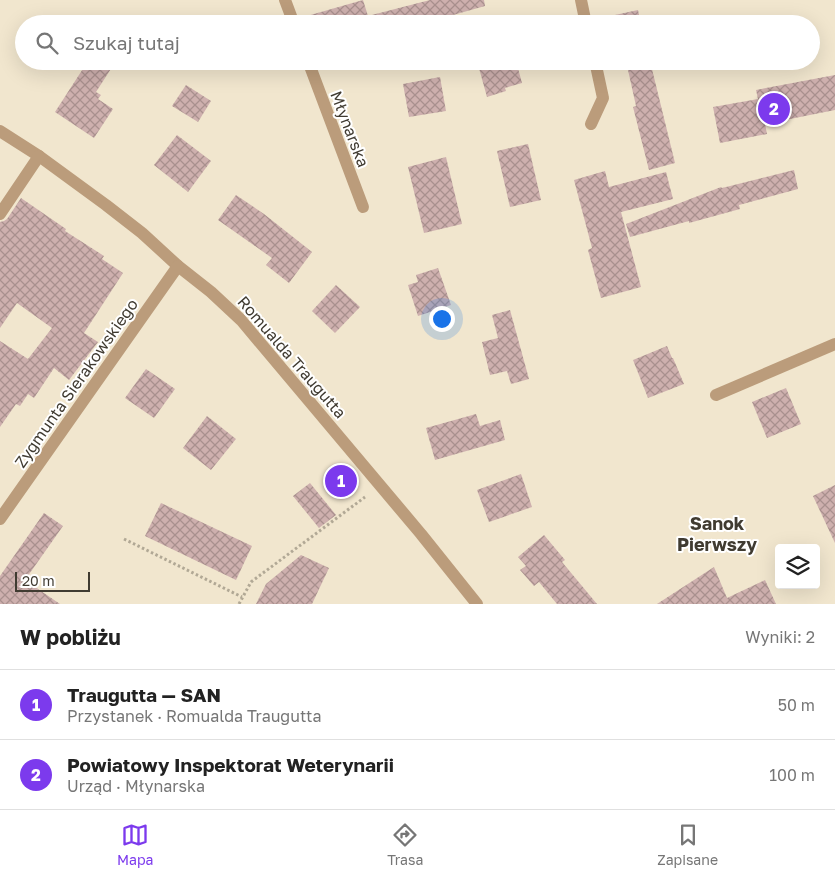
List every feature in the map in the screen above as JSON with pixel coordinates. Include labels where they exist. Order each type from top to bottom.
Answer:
[{"type":"street","points":[[285,0],[291,15]]},
{"type":"street","points":[[581,0],[584,15]]},
{"type":"street","name":"Młynarska","points":[[311,70],[363,207]]},
{"type":"street","points":[[591,124],[603,98],[597,70]]},
{"type":"street","name":"Romualda Traugutta","points":[[0,131],[39,156],[142,233],[241,320],[477,604]]},
{"type":"street","points":[[0,214],[39,156]]},
{"type":"street","name":"Zygmunta Sierakowskiego","points":[[0,519],[178,266]]},
{"type":"street","points":[[716,395],[835,344]]},
{"type":"path","points":[[239,604],[251,582],[380,485]]},
{"type":"path","points":[[124,540],[242,596]]},
{"type":"building","points":[[363,0],[368,15],[310,15]]},
{"type":"building","points":[[430,0],[484,0],[485,6],[453,15],[372,15]]},
{"type":"building","points":[[638,10],[639,15],[615,15]]},
{"type":"building","points":[[82,70],[110,70],[96,92],[101,95],[98,99],[113,109],[94,138],[55,112]]},
{"type":"building","points":[[480,70],[518,70],[522,83],[505,88],[506,91],[487,97]]},
{"type":"building","points":[[628,70],[652,70],[675,163],[649,170],[633,107],[636,106]]},
{"type":"building","points":[[835,75],[835,110],[765,124],[767,134],[720,143],[713,107],[758,99],[756,90]]},
{"type":"building","points":[[440,77],[446,111],[409,117],[403,84]]},
{"type":"building","points":[[186,85],[211,101],[198,122],[172,106]]},
{"type":"building","points":[[177,135],[211,161],[188,192],[154,165]]},
{"type":"building","points":[[528,144],[541,200],[510,207],[497,151]]},
{"type":"building","points":[[446,157],[462,224],[424,233],[408,167]]},
{"type":"building","points":[[794,170],[798,189],[739,205],[740,209],[630,237],[626,224],[721,187]]},
{"type":"building","points":[[605,171],[609,187],[666,172],[673,199],[621,212],[641,287],[601,298],[588,250],[592,248],[574,180]]},
{"type":"building","points":[[236,195],[264,214],[312,252],[289,283],[266,265],[272,258],[218,220]]},
{"type":"building","points":[[21,198],[66,229],[65,231],[104,256],[102,259],[123,273],[84,333],[98,342],[69,380],[54,368],[34,398],[28,394],[20,406],[16,404],[0,427],[0,341],[28,359],[52,328],[17,303],[0,328],[0,222],[7,219]]},
{"type":"building","points":[[438,268],[451,305],[418,316],[408,285],[418,282],[416,275]]},
{"type":"building","points":[[336,285],[360,307],[335,333],[312,311]]},
{"type":"building","points":[[510,310],[529,379],[511,384],[507,371],[490,375],[482,342],[498,338],[492,315]]},
{"type":"building","points":[[667,346],[684,384],[648,398],[633,360]]},
{"type":"building","points":[[146,369],[175,389],[154,418],[125,398]]},
{"type":"building","points":[[786,388],[801,424],[767,438],[752,402]]},
{"type":"building","points":[[476,414],[480,426],[500,420],[505,440],[435,460],[426,428]]},
{"type":"building","points":[[207,416],[236,439],[211,470],[183,448]]},
{"type":"building","points":[[521,474],[532,507],[489,522],[477,490]]},
{"type":"building","points":[[310,483],[336,515],[319,528],[293,496]]},
{"type":"building","points":[[835,485],[835,543],[813,496]]},
{"type":"building","points":[[161,503],[252,546],[236,580],[145,536]]},
{"type":"building","points":[[44,513],[63,526],[25,580],[60,604],[0,604],[0,576]]},
{"type":"building","points":[[544,535],[565,560],[562,562],[597,604],[557,604],[539,582],[534,586],[520,570],[526,566],[518,557]]},
{"type":"building","points":[[301,555],[329,568],[312,604],[256,604],[266,584]]},
{"type":"building","points":[[714,567],[727,598],[765,580],[776,604],[657,604]]},
{"type":"place","name":"Powiatowy Inspektorat Weterynarii","points":[[774,109]]},
{"type":"place","name":"Traugutta — SAN","points":[[341,481]]},
{"type":"district","name":"Sanok Pierwszy","points":[[717,533]]}]
